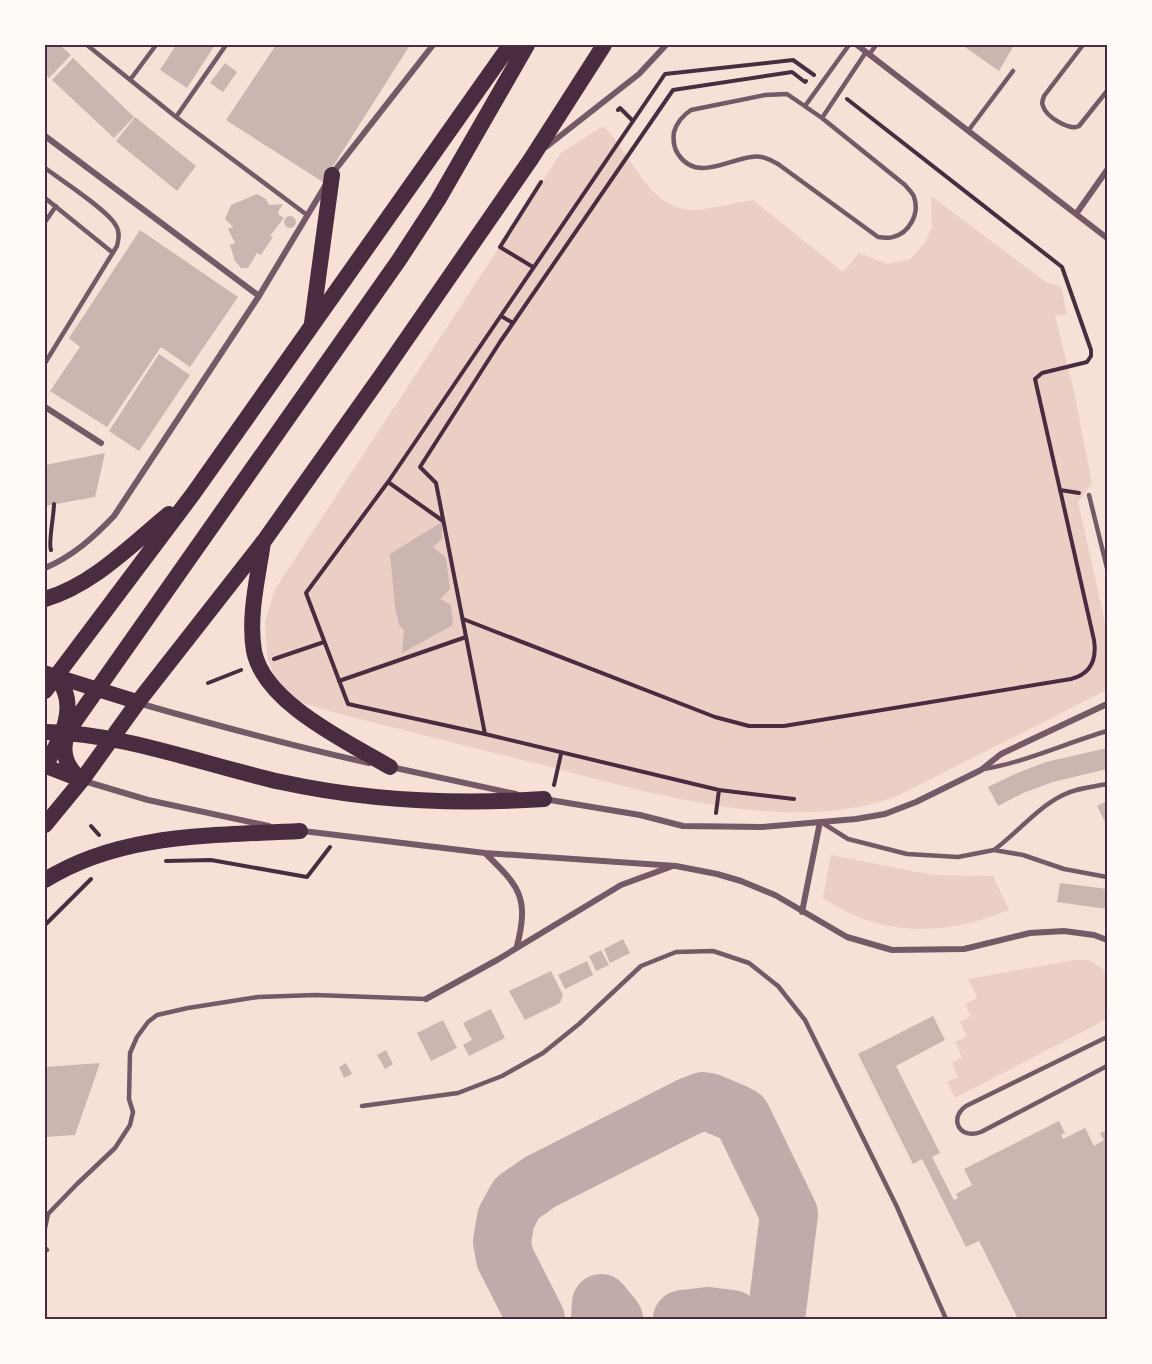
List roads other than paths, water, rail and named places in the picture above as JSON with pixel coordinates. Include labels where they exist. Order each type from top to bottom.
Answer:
[{"type":"highway","points":[[45,691],[50,674],[193,494],[510,45]]},
{"type":"highway","points":[[45,766],[65,732],[139,632],[399,260],[438,200],[527,45]]},
{"type":"highway","points":[[45,825],[82,780],[138,702],[264,541],[383,374],[531,159],[604,45]]},
{"type":"highway","points":[[312,325],[332,175]]},
{"type":"highway","points":[[45,599],[75,586],[99,571],[193,494]]},
{"type":"highway","points":[[264,541],[253,623],[254,652],[263,673],[290,705],[390,767]]},
{"type":"highway","points":[[50,674],[64,686],[68,699],[64,748],[66,760],[69,768],[82,780]]},
{"type":"highway","points":[[45,732],[91,730],[110,724],[121,718],[138,702]]},
{"type":"highway","points":[[45,725],[65,732],[110,740],[282,782],[347,794],[455,803],[547,800]]},
{"type":"highway","points":[[45,880],[74,864],[111,850],[146,842],[300,831]]},
{"type":"main road","points":[[50,674],[138,702]]},
{"type":"main road","points":[[45,766],[82,780]]},
{"type":"street","points":[[45,568],[71,556],[83,547],[114,516],[259,296],[332,175],[433,45]]},
{"type":"street","points":[[531,159],[639,74],[666,45]]},
{"type":"street","points":[[857,45],[1107,238]]},
{"type":"street","points":[[45,136],[259,296]]},
{"type":"street","points":[[1076,214],[1107,170]]},
{"type":"street","points":[[45,407],[101,443]]},
{"type":"street","points":[[138,702],[310,750],[547,800],[639,815],[682,826],[714,827],[779,827],[885,814],[916,802],[981,770],[1001,754],[1107,704]]},
{"type":"street","points":[[82,780],[186,809],[300,831],[485,853],[676,866],[741,881],[775,895],[847,937],[892,950],[964,949],[1030,933],[1064,931],[1094,934],[1107,940]]},
{"type":"street","points":[[802,912],[820,822]]},
{"type":"street","points":[[485,853],[509,877],[519,895],[523,916],[517,946]]},
{"type":"street","points":[[426,999],[621,885],[676,866]]},
{"type":"lane","points":[[87,45],[176,117],[307,215]]},
{"type":"lane","points":[[130,80],[156,45]]},
{"type":"lane","points":[[176,117],[226,45]]},
{"type":"lane","points":[[805,106],[849,45]]},
{"type":"lane","points":[[822,118],[867,53],[876,45]]},
{"type":"lane","points":[[1083,45],[1044,96],[1042,106],[1044,110],[1066,127],[1076,128],[1107,91]]},
{"type":"lane","points":[[968,131],[1013,71]]},
{"type":"lane","points":[[778,94],[787,94],[822,118],[905,186],[914,197],[915,210],[912,222],[902,233],[891,238],[878,237],[764,157],[751,157],[712,168],[697,168],[681,157],[676,149],[673,136],[676,124],[691,110],[778,94]]},
{"type":"lane","points":[[45,168],[115,222],[120,238],[45,363]]},
{"type":"lane","points":[[45,198],[113,253]]},
{"type":"lane","points":[[45,222],[56,206]]},
{"type":"lane","points":[[1089,495],[1107,568]]},
{"type":"lane","points":[[981,770],[1010,765],[1078,739],[1107,731]]},
{"type":"lane","points":[[994,850],[1052,801],[1073,791],[1107,784]]},
{"type":"lane","points":[[820,822],[848,839],[907,854],[958,857],[994,850],[1023,855],[1064,869],[1107,877]]},
{"type":"lane","points":[[362,1106],[458,1093],[502,1076],[552,1046],[641,966],[676,952],[713,951],[749,963],[778,986],[805,1020],[897,1207],[946,1319]]},
{"type":"lane","points":[[45,1228],[48,1214],[115,1148],[130,1125],[133,1112],[129,1099],[130,1053],[137,1037],[148,1022],[157,1015],[258,998],[315,995],[426,999]]},
{"type":"lane","points":[[1107,1037],[966,1106],[960,1110],[957,1124],[967,1134],[974,1135],[1107,1066]]}]
